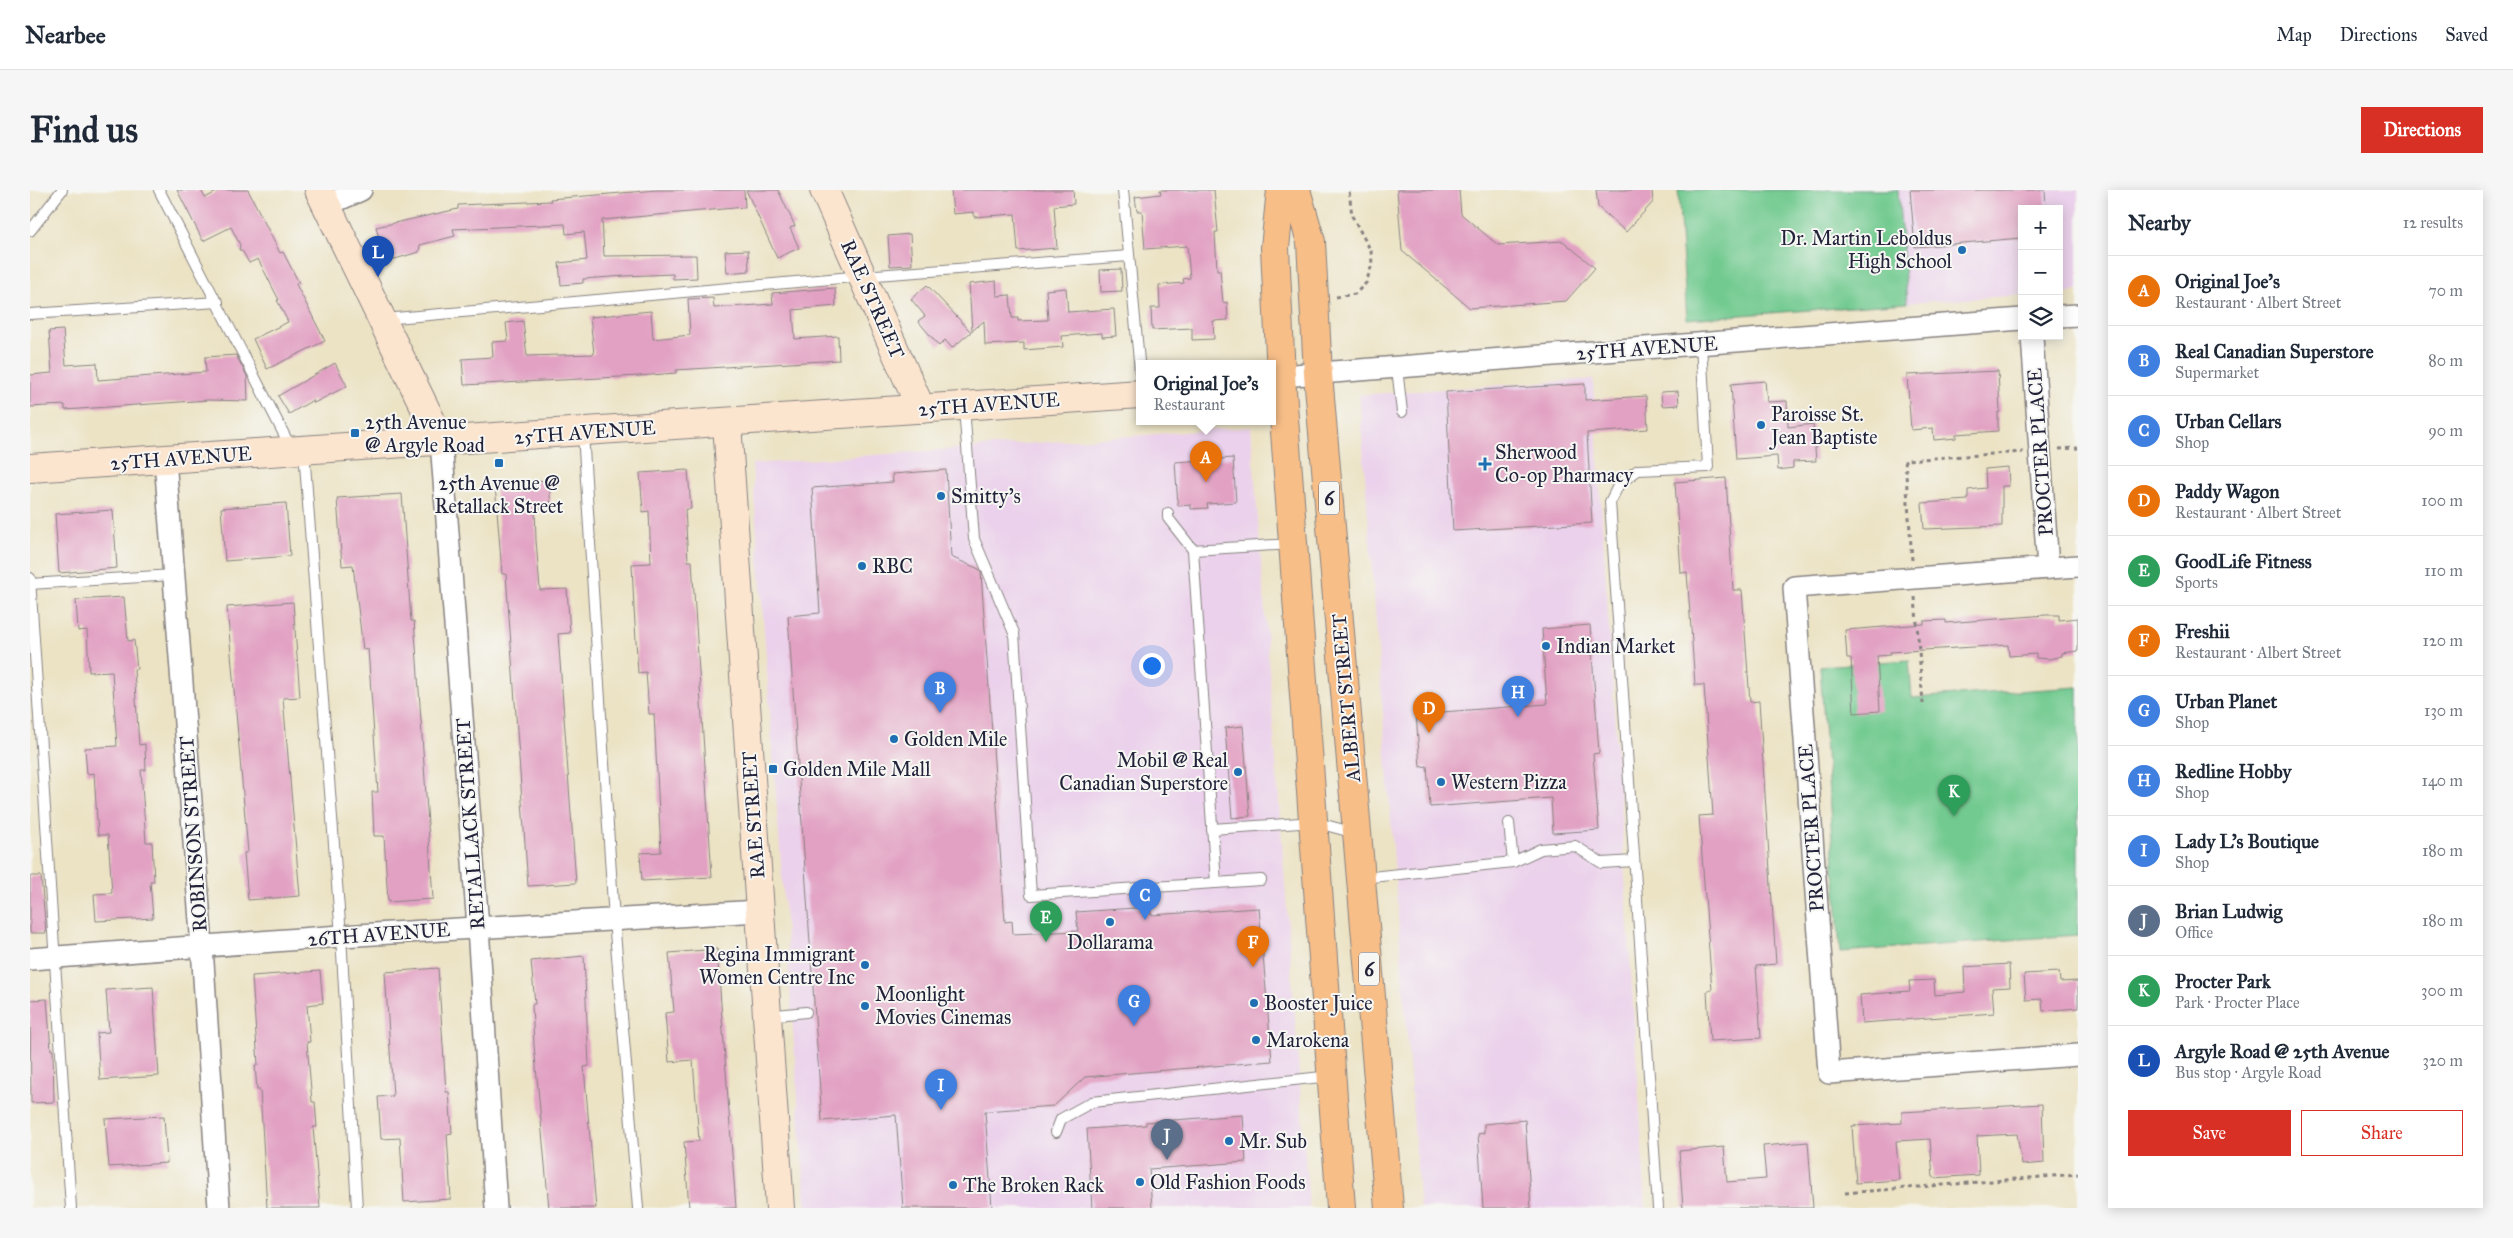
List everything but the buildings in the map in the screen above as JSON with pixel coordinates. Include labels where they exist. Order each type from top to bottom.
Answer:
[{"type":"main road","name":"ALBERT STREET","points":[[1276,360],[1275,248],[1281,190]]},
{"type":"main road","name":"ALBERT STREET","points":[[1296,190],[1311,242],[1318,374],[1389,1208]]},
{"type":"main road","name":"ALBERT STREET","points":[[1276,377],[1293,544],[1342,1208]]},
{"type":"street","points":[[361,190],[323,197],[441,441]]},
{"type":"street","name":"RAE STREET","points":[[824,190],[921,409]]},
{"type":"street","points":[[2063,316],[2078,315]]},
{"type":"street","name":"25TH AVENUE","points":[[1276,377],[2018,319]]},
{"type":"street","name":"PROCTER PLACE","points":[[2032,340],[2048,568]]},
{"type":"street","name":"25TH AVENUE","points":[[30,468],[1136,394]]},
{"type":"street","name":"RAE STREET","points":[[727,423],[780,1208]]},
{"type":"street","name":"RETALLACK STREET","points":[[441,441],[478,927],[496,1208]]},
{"type":"street","name":"ROBINSON STREET","points":[[165,459],[202,947],[219,1208]]},
{"type":"street","name":"PROCTER PLACE","points":[[2078,566],[1794,587],[1829,1074],[2078,1056]]},
{"type":"street","name":"26TH AVENUE","points":[[30,959],[341,936],[759,911]]},
{"type":"lane","points":[[30,231],[62,190]]},
{"type":"lane","points":[[159,190],[299,450],[341,936],[357,1208]]},
{"type":"lane","points":[[1123,190],[1139,360]]},
{"type":"lane","points":[[383,319],[863,276],[1128,256]]},
{"type":"lane","points":[[30,314],[218,302]]},
{"type":"lane","points":[[1658,1208],[1610,502],[1619,484],[1638,470],[1708,467],[1701,344]]},
{"type":"lane","points":[[1397,368],[1402,412]]},
{"type":"lane","points":[[964,406],[974,539],[1014,632],[1031,895],[1261,880]]},
{"type":"lane","points":[[583,432],[614,920],[638,1208]]},
{"type":"lane","points":[[1168,513],[1168,518],[1193,550],[1216,883]]},
{"type":"lane","points":[[1193,550],[1293,544]]},
{"type":"lane","points":[[30,584],[173,575]]},
{"type":"lane","points":[[30,578],[71,1208]]},
{"type":"lane","points":[[1212,829],[1314,822],[1357,833]]},
{"type":"lane","points":[[1508,823],[1513,862]]},
{"type":"lane","points":[[1361,878],[1513,862],[1541,849],[1576,846],[1602,862],[1634,861]]},
{"type":"lane","points":[[766,1016],[806,1012]]},
{"type":"lane","points":[[1056,1132],[1061,1119],[1092,1102],[1333,1076]]},
{"type":"path","points":[[1314,299],[1351,296],[1366,283],[1369,276],[1372,256],[1352,216],[1349,190]]},
{"type":"path","points":[[1905,460],[2078,448]]},
{"type":"path","points":[[1845,1193],[2078,1174]]},
{"type":"shaded area","name":"Dr. Martin Leboldus High School","points":[[1898,190],[2078,190],[2078,291],[2063,293],[2063,205],[2018,205],[2018,295],[1907,303]]},
{"type":"shaded area","points":[[1593,379],[1646,1208],[1420,1208],[1359,395]]},
{"type":"shaded area","points":[[1251,427],[1309,1208],[806,1208],[752,464]]},
{"type":"green space","points":[[1678,190],[1898,190],[1907,303],[1687,319]]},
{"type":"green space","points":[[1909,660],[1912,698],[2078,687],[2078,935],[1840,952],[1820,666]]},
{"type":"place","name":"Dr. Martin Leboldus High School","points":[[1962,250]]},
{"type":"place","name":"Argyle Road @ 25th Avenue","points":[[378,277]]},
{"type":"place","name":"Paroisse St. Jean Baptiste","points":[[1761,425]]},
{"type":"place","name":"25th Avenue @ Argyle Road","points":[[355,433]]},
{"type":"place","name":"25th Avenue @ Retallack Street","points":[[499,463]]},
{"type":"place","name":"Sherwood Co-op Pharmacy","points":[[1485,464]]},
{"type":"place","name":"Original Joe's","points":[[1206,482]]},
{"type":"place","name":"Smitty's","points":[[941,496]]},
{"type":"place","name":"RBC","points":[[862,566]]},
{"type":"place","name":"Indian Market","points":[[1546,646]]},
{"type":"place","name":"Real Canadian Superstore","points":[[940,713]]},
{"type":"place","name":"Redline Hobby","points":[[1518,717]]},
{"type":"place","name":"Paddy Wagon","points":[[1429,733]]},
{"type":"place","name":"Golden Mile","points":[[894,739]]},
{"type":"place","name":"Golden Mile Mall","points":[[773,769]]},
{"type":"place","name":"Mobil @ Real Canadian Superstore","points":[[1238,772]]},
{"type":"place","name":"Western Pizza","points":[[1441,782]]},
{"type":"place","name":"Procter Park","points":[[1954,816]]},
{"type":"place","name":"Urban Cellars","points":[[1145,920]]},
{"type":"place","name":"Dollarama","points":[[1110,922]]},
{"type":"place","name":"GoodLife Fitness","points":[[1046,942]]},
{"type":"place","name":"Regina Immigrant Women Centre Inc","points":[[865,965]]},
{"type":"place","name":"Freshii","points":[[1253,967]]},
{"type":"place","name":"Booster Juice","points":[[1254,1003]]},
{"type":"place","name":"Moonlight Movies Cinemas","points":[[865,1006]]},
{"type":"place","name":"Urban Planet","points":[[1134,1026]]},
{"type":"place","name":"Marokena","points":[[1256,1040]]},
{"type":"place","name":"Lady L's Boutique","points":[[941,1110]]},
{"type":"place","name":"Mr. Sub","points":[[1229,1141]]},
{"type":"place","name":"Brian Ludwig","points":[[1167,1160]]},
{"type":"place","name":"Old Fashion Foods","points":[[1140,1182]]},
{"type":"place","name":"The Broken Rack","points":[[953,1185]]}]
